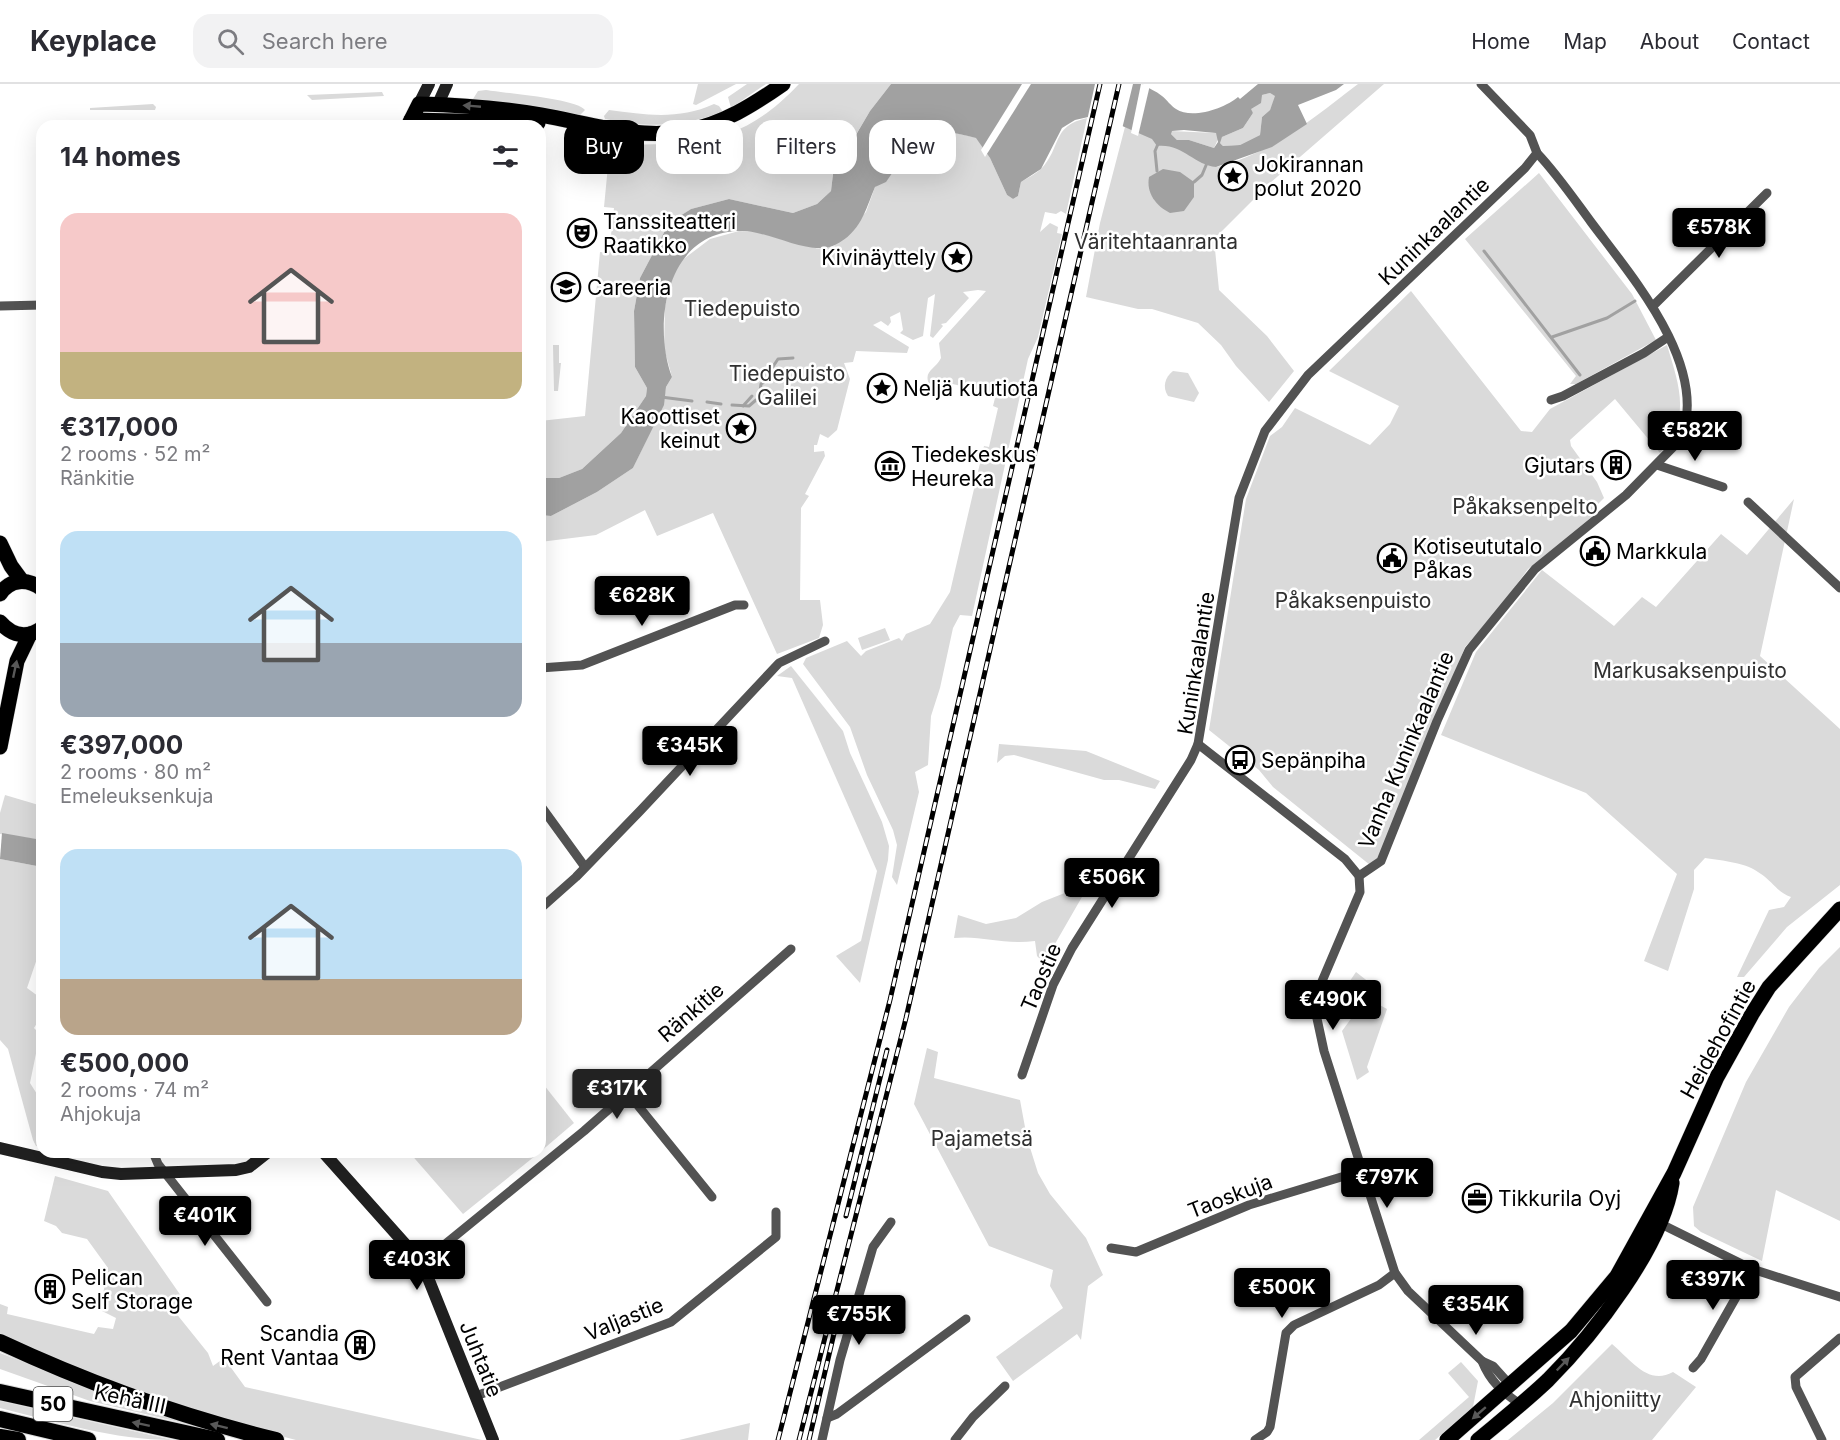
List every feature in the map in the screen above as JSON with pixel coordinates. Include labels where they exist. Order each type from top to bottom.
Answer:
[{"type":"highway","points":[[0,1342],[104,1389],[213,1425],[276,1440]]},
{"type":"highway","name":"Kehä III","points":[[0,1392],[217,1440]]},
{"type":"highway","name":"50","points":[[0,1419],[88,1440]]},
{"type":"highway","points":[[0,1437],[18,1440]]},
{"type":"main road","points":[[760,99],[774,84]]},
{"type":"main road","points":[[644,133],[676,132],[706,126],[737,114],[783,84]]},
{"type":"main road","points":[[411,120],[419,104],[516,111],[564,121]]},
{"type":"main road","points":[[431,120],[438,105]]},
{"type":"main road","points":[[546,122],[564,122]]},
{"type":"main road","points":[[0,543],[10,566],[35,583]]},
{"type":"main road","points":[[0,594],[10,584],[35,583]]},
{"type":"main road","points":[[0,622],[14,633],[36,631]]},
{"type":"main road","points":[[0,747],[17,661],[36,631]]},
{"type":"main road","name":"Heidehofintie","points":[[1478,1440],[1546,1381],[1589,1333],[1632,1274],[1654,1221],[1663,1190],[1674,1173],[1717,1077],[1752,1014],[1775,980],[1840,909]]},
{"type":"main road","name":"Heidehofintie","points":[[1447,1440],[1507,1389],[1594,1307],[1654,1221]]},
{"type":"street","points":[[419,104],[429,84]]},
{"type":"street","points":[[438,105],[447,84]]},
{"type":"street","points":[[1481,84],[1530,135],[1537,153]]},
{"type":"street","name":"Vanha Kuninkaalantie","points":[[1359,876],[1381,861],[1437,721],[1469,650],[1536,569],[1626,495],[1658,465],[1681,439],[1687,414],[1679,360],[1653,306],[1537,153]]},
{"type":"street","name":"Kuninkaalantie","points":[[1359,876],[1345,859],[1198,744],[1239,498],[1265,431],[1308,375],[1525,168],[1537,153]]},
{"type":"street","points":[[1653,306],[1767,193]]},
{"type":"street","points":[[0,306],[36,304]]},
{"type":"street","points":[[1551,400],[1555,400],[1644,353],[1668,337]]},
{"type":"street","points":[[1658,465],[1723,487]]},
{"type":"street","points":[[1748,502],[1840,588]]},
{"type":"street","points":[[546,668],[582,665],[735,605],[744,604]]},
{"type":"street","points":[[546,903],[585,867],[781,661],[825,641]]},
{"type":"street","name":"Taostie","points":[[1022,1075],[1053,985],[1072,948],[1191,760],[1198,744]]},
{"type":"street","points":[[546,813],[585,867]]},
{"type":"street","points":[[1359,876],[1360,892],[1320,986],[1316,1014],[1324,1051],[1395,1273],[1408,1291],[1482,1361],[1493,1366],[1507,1389],[1520,1404]]},
{"type":"street","name":"Ränkitie","points":[[422,1263],[584,1131],[791,949]]},
{"type":"street","points":[[627,1092],[712,1197]]},
{"type":"street","points":[[0,1148],[36,1156]]},
{"type":"street","points":[[42,1158],[102,1172],[165,1174],[243,1169],[259,1158]]},
{"type":"street","points":[[156,1158],[165,1174],[267,1302]]},
{"type":"street","name":"Juhtatie","points":[[328,1158],[422,1263],[493,1440]]},
{"type":"street","name":"Taoskuja","points":[[1111,1248],[1136,1252],[1250,1205],[1362,1171]]},
{"type":"street","name":"Valjastie","points":[[476,1396],[671,1322],[776,1237],[777,1212]]},
{"type":"street","points":[[1654,1221],[1752,1269],[1840,1297]]},
{"type":"street","points":[[822,1440],[840,1360],[873,1247],[891,1222]]},
{"type":"street","points":[[1693,1368],[1701,1359],[1752,1269]]},
{"type":"street","points":[[1255,1440],[1267,1432],[1270,1427],[1286,1334],[1294,1325],[1379,1285],[1395,1273]]},
{"type":"street","points":[[827,1418],[837,1414],[966,1319]]},
{"type":"street","points":[[1822,1440],[1796,1387],[1795,1377],[1840,1338]]},
{"type":"street","points":[[955,1440],[973,1417],[1005,1386]]},
{"type":"green space","points":[[698,84],[736,84],[696,105],[693,104]]},
{"type":"green space","points":[[747,84],[766,84],[731,108],[728,97]]},
{"type":"green space","points":[[799,84],[891,84],[857,133],[857,120],[756,120],[777,105]]},
{"type":"green space","name":"Väritehtaanranta","points":[[1358,84],[1384,84],[1270,183],[1214,239],[1219,290],[1267,336],[1294,371],[1269,402],[1236,366],[1221,345],[1198,323],[1152,309],[1138,309],[1086,297],[1100,223],[1125,127],[1182,149],[1216,167],[1274,144]]},
{"type":"green space","points":[[486,90],[555,100],[579,106],[585,110],[580,115],[473,99],[478,91]]},
{"type":"green space","points":[[382,92],[384,96],[312,100],[307,95]]},
{"type":"green space","points":[[1270,93],[1276,96],[1270,110],[1262,117],[1260,135],[1240,145],[1223,146],[1219,142],[1222,137],[1243,128],[1253,113],[1250,109],[1262,95]]},
{"type":"green space","points":[[153,104],[156,107],[155,110],[90,110],[90,108]]},
{"type":"green space","points":[[714,104],[719,106],[723,112],[696,120],[656,120],[656,125],[644,125],[644,120],[611,120],[605,119],[604,116],[609,110],[662,115],[701,109]]},
{"type":"green space","points":[[1087,118],[1066,214],[1061,211],[1056,214],[1045,212],[1040,232],[1050,223],[1058,227],[1057,233],[1062,234],[1038,337],[1028,359],[972,616],[960,615],[953,628],[940,688],[931,716],[928,765],[915,772],[919,792],[897,885],[892,877],[897,845],[893,830],[867,775],[850,727],[803,664],[806,658],[847,641],[861,656],[866,651],[899,638],[902,641],[906,634],[930,624],[950,592],[984,446],[989,447],[998,408],[993,406],[996,394],[944,382],[941,392],[930,386],[928,374],[941,358],[939,343],[986,291],[963,292],[969,298],[946,323],[941,324],[943,326],[933,338],[930,336],[935,294],[928,298],[923,336],[913,340],[900,333],[903,330],[900,312],[890,317],[891,322],[888,326],[881,321],[873,325],[909,347],[907,353],[856,351],[853,362],[844,363],[850,379],[837,430],[828,438],[820,434],[817,445],[814,445],[814,452],[824,451],[825,456],[805,494],[809,496],[801,508],[800,600],[820,600],[823,625],[819,638],[777,654],[713,513],[657,536],[645,510],[596,535],[546,541],[546,516],[551,516],[597,492],[633,468],[663,405],[666,387],[672,377],[664,348],[665,307],[671,280],[681,261],[710,239],[739,231],[756,232],[819,249],[834,246],[866,212],[875,187],[889,174],[956,174],[956,133],[977,138],[990,158],[1007,195],[1013,199],[1018,196],[1021,182],[1039,171],[1048,161],[1058,138],[1068,126]]},
{"type":"green space","points":[[755,121],[755,174],[833,174],[831,191],[817,204],[793,213],[729,199],[691,209],[669,223],[640,278],[634,311],[635,367],[647,388],[646,396],[621,433],[582,469],[559,478],[546,478],[546,420],[585,416],[600,252],[609,253],[614,208],[604,207],[607,174],[644,174],[644,144],[656,144],[656,174],[743,174],[743,127]]},
{"type":"green space","points":[[1171,131],[1216,133],[1219,137],[1214,148],[1189,140],[1177,140]]},
{"type":"green space","points":[[1539,173],[1632,294],[1656,340],[1576,384],[1570,384],[1576,376],[1465,239]]},
{"type":"green space","name":"Påkaksenpuisto","points":[[1411,291],[1521,431],[1532,432],[1550,409],[1667,345],[1680,401],[1676,427],[1660,453],[1615,399],[1570,440],[1571,446],[1597,482],[1604,498],[1596,506],[1599,511],[1528,569],[1497,611],[1465,647],[1379,859],[1370,865],[1273,787],[1259,770],[1209,730],[1246,499],[1270,436],[1282,427],[1295,408],[1370,445],[1390,424],[1399,406],[1329,371]]},
{"type":"green space","points":[[553,345],[559,345],[559,363],[561,363],[558,391],[554,391]]},
{"type":"green space","points":[[1173,371],[1188,373],[1199,393],[1194,402],[1168,396],[1165,382]]},
{"type":"green space","name":"Markusaksenpuisto","points":[[1794,499],[1760,656],[1840,729],[1840,885],[1787,927],[1744,977],[1737,977],[1769,910],[1784,907],[1791,897],[1755,870],[1734,863],[1705,858],[1694,870],[1694,889],[1668,971],[1644,961],[1677,874],[1586,793],[1441,735],[1476,652],[1542,570],[1614,626],[1642,597],[1656,607],[1721,534],[1747,555]]},
{"type":"green space","points":[[885,628],[890,640],[862,650],[858,638]]},
{"type":"green space","points":[[791,666],[843,731],[850,753],[882,822],[889,846],[888,860],[860,983],[836,956],[861,941],[877,871],[792,678],[777,676]]},
{"type":"green space","points":[[999,744],[1086,751],[1160,781],[1155,789],[1119,780],[1104,780],[1014,755],[1005,756],[997,763]]},
{"type":"green space","points":[[5,795],[36,804],[36,839],[0,834],[0,813]]},
{"type":"green space","points":[[0,859],[36,866],[36,962],[27,988],[36,995],[36,1025],[34,1028],[36,1030],[36,1054],[30,1083],[36,1092],[36,1146],[8,1049],[0,1040]]},
{"type":"green space","points":[[1090,883],[1044,963],[1037,956],[1035,941],[1013,942],[954,938],[958,915],[986,924],[1016,918],[1042,902]]},
{"type":"green space","points":[[1840,947],[1840,1221],[1776,1190],[1762,1261],[1701,1232],[1694,1226],[1693,1207],[1746,1082],[1789,1007],[1819,968]]},
{"type":"green space","points":[[1356,972],[1370,983],[1374,1002],[1387,1009],[1367,1067],[1369,1072],[1357,1080],[1342,1031],[1353,1016],[1337,1000]]},
{"type":"green space","name":"Pajametsä","points":[[927,1048],[938,1052],[934,1078],[1020,1100],[1027,1138],[1038,1173],[1050,1194],[1086,1238],[1103,1275],[1088,1286],[1081,1340],[1077,1334],[1013,1381],[996,1357],[1063,1308],[1050,1286],[1053,1270],[989,1246],[914,1104]]},
{"type":"green space","points":[[546,1088],[574,1123],[546,1147]]},
{"type":"green space","points":[[414,1158],[533,1158],[463,1214]]},
{"type":"green space","points":[[55,1176],[108,1191],[186,1303],[175,1312],[208,1353],[213,1366],[224,1358],[245,1387],[482,1440],[296,1440],[186,1411],[63,1365],[0,1333],[0,1304],[8,1307],[7,1314],[94,1334],[98,1327],[113,1329],[116,1318],[100,1310],[108,1268],[87,1239],[62,1233],[56,1226],[44,1221]]},
{"type":"green space","name":"Ahjoniitty","points":[[1612,1344],[1633,1364],[1648,1374],[1656,1376],[1673,1372],[1696,1387],[1652,1440],[1508,1440],[1553,1403]]},
{"type":"green space","points":[[0,1353],[183,1423],[90,1401],[0,1369]]},
{"type":"green space","points":[[1461,1362],[1478,1381],[1473,1407],[1435,1440],[1419,1440],[1469,1397],[1448,1373]]},
{"type":"green space","points":[[0,1401],[173,1440],[107,1434],[0,1408]]},
{"type":"green space","points":[[750,1423],[748,1440],[679,1440]]},
{"type":"shaded area","points":[[891,84],[1142,84],[1160,94],[1176,109],[1199,113],[1217,109],[1238,97],[1240,99],[1258,84],[1344,84],[1336,90],[1298,105],[1307,124],[1272,147],[1216,167],[1174,148],[1157,146],[1152,139],[1097,115],[1075,120],[1062,128],[1041,169],[1021,182],[1018,196],[1013,199],[1007,195],[990,158],[976,138],[956,133],[956,120],[869,120],[869,174],[892,174],[886,182],[875,187],[861,220],[851,234],[835,245],[825,248],[802,246],[742,231],[716,235],[696,246],[681,263],[671,284],[665,307],[664,332],[666,355],[672,377],[666,387],[664,405],[633,468],[597,492],[551,516],[546,516],[546,478],[559,478],[582,469],[621,433],[646,396],[647,388],[635,367],[634,311],[640,278],[669,223],[691,209],[729,199],[793,213],[817,204],[831,191],[833,174],[857,174],[857,133],[870,111]],"holes":[[[1270,93],[1275,96],[1270,110],[1262,117],[1260,135],[1240,145],[1223,146],[1220,143],[1222,137],[1243,128],[1253,113],[1251,109],[1261,103],[1262,95]],[[1184,130],[1216,133],[1218,142],[1214,148],[1189,140],[1177,140],[1171,134],[1172,131]]]},
{"type":"shaded area","points":[[1163,169],[1180,172],[1194,182],[1194,197],[1184,211],[1170,213],[1156,203],[1151,194],[1149,177]]},
{"type":"shaded area","points":[[2,833],[36,839],[36,866],[0,859]]},
{"type":"pier","points":[[1022,84],[1031,84],[985,157],[981,150]]},
{"type":"pier","points":[[1095,84],[1133,84],[1122,129],[1097,118],[1087,121]]},
{"type":"pier","points":[[1141,84],[1150,85],[1138,136],[1131,133]]},
{"type":"waterway","points":[[1157,171],[1155,151],[1158,144]]},
{"type":"waterway","points":[[1194,182],[1202,175],[1207,163]]},
{"type":"waterway","points":[[1484,251],[1580,375]]},
{"type":"waterway","points":[[1552,337],[1607,318],[1635,301]]},
{"type":"waterway","points":[[760,392],[761,384],[771,377],[772,368],[778,359],[793,358]]},
{"type":"waterway","points":[[743,406],[752,396]]},
{"type":"waterway","points":[[661,397],[692,401]]},
{"type":"waterway","points":[[732,405],[749,406],[756,400]]},
{"type":"waterway","points":[[707,402],[721,404]]},
{"type":"railway","points":[[778,1440],[890,1000],[1100,84]]},
{"type":"railway","points":[[799,1440],[906,1018],[1119,84]]},
{"type":"railway","points":[[846,1216],[887,1050]]},
{"type":"railway","points":[[809,1440],[840,1308]]},
{"type":"place","name":"Jokirannan polut 2020","points":[[1233,176]]},
{"type":"place","name":"Tanssiteatteri Raatikko","points":[[582,233]]},
{"type":"place","name":"Kivinäyttely","points":[[957,257]]},
{"type":"place","name":"Careeria","points":[[566,287]]},
{"type":"place","name":"Neljä kuutiota","points":[[882,388]]},
{"type":"place","name":"Kaoottiset keinut","points":[[741,428]]},
{"type":"place","name":"Gjutars","points":[[1616,465]]},
{"type":"place","name":"Tiedekeskus Heureka","points":[[890,466]]},
{"type":"place","name":"Markkula","points":[[1595,551]]},
{"type":"place","name":"Kotiseututalo Påkas","points":[[1392,558]]},
{"type":"place","name":"Sepänpiha","points":[[1240,760]]},
{"type":"place","name":"Tikkurila Oyj","points":[[1477,1198]]},
{"type":"place","name":"Pelican Self Storage","points":[[50,1289]]},
{"type":"place","name":"Scandia Rent Vantaa","points":[[360,1345]]},
{"type":"park label","name":"Tiedepuisto","points":[[742,308]]},
{"type":"park label","name":"Tiedepuisto Galilei","points":[[787,385]]},
{"type":"park label","name":"Påkaksenpelto","points":[[1525,506]]}]
